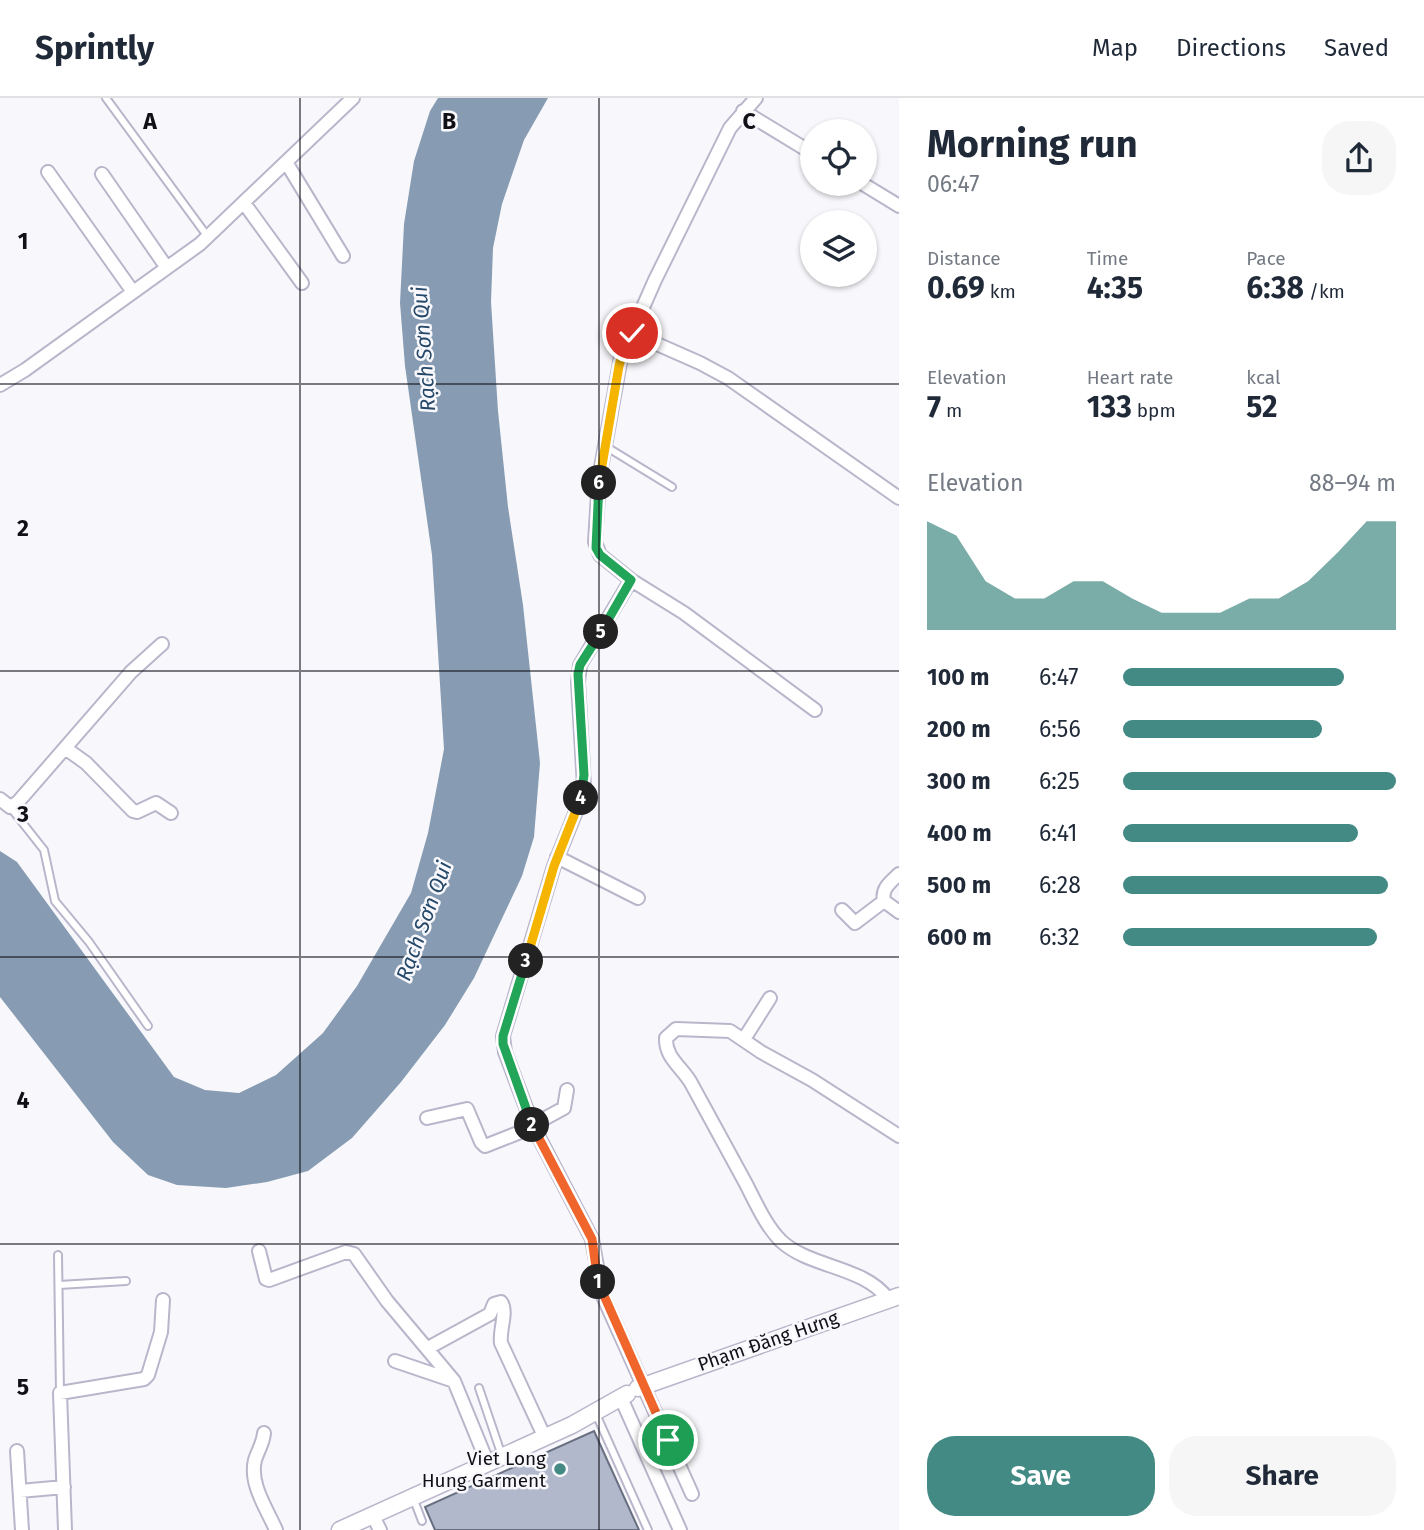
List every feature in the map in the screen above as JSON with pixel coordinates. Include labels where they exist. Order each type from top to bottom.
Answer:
[{"type":"street","points":[[0,385],[25,370],[208,237],[354,98]]},
{"type":"street","points":[[756,98],[730,128],[655,280],[621,357],[599,479],[596,548],[600,555],[631,580],[684,613],[815,710]]},
{"type":"street","points":[[743,111],[800,146]]},
{"type":"street","points":[[286,162],[343,256]]},
{"type":"street","points":[[48,172],[134,292]]},
{"type":"street","points":[[102,174],[167,268]]},
{"type":"street","points":[[877,193],[899,206]]},
{"type":"street","points":[[244,203],[302,283]]},
{"type":"street","points":[[632,333],[728,377],[899,498]]},
{"type":"street","points":[[631,580],[580,665],[578,674],[584,786],[557,858],[503,1036],[526,1129],[592,1239],[602,1294],[680,1530]]},
{"type":"street","points":[[5,803],[18,802],[131,672],[162,644]]},
{"type":"street","points":[[65,748],[86,763],[133,811],[137,812],[156,803],[171,813]]},
{"type":"street","points":[[557,858],[638,898]]},
{"type":"street","points":[[899,874],[886,887],[883,895],[884,901],[899,912]]},
{"type":"street","points":[[842,909],[855,923],[884,901]]},
{"type":"street","points":[[744,1039],[770,998]]},
{"type":"street","points":[[893,1297],[868,1281],[782,1242],[761,1213],[689,1078],[668,1055],[666,1038],[676,1029],[730,1031],[899,1136]]},
{"type":"street","points":[[427,1118],[467,1109],[485,1146],[526,1129],[564,1108],[567,1090]]},
{"type":"street","points":[[259,1251],[265,1279],[268,1280],[351,1252],[387,1301],[454,1381],[495,1460]]},
{"type":"street","name":"Phạm Đăng Hưng","points":[[340,1530],[376,1523],[413,1498],[545,1438],[632,1391],[893,1297]]},
{"type":"street","points":[[65,1530],[60,1393],[144,1379],[148,1375],[159,1340],[163,1300]]},
{"type":"street","points":[[428,1348],[490,1314],[496,1302],[501,1302],[505,1310],[499,1332],[501,1343],[545,1438]]},
{"type":"street","points":[[395,1361],[454,1381]]},
{"type":"street","points":[[632,1391],[692,1494]]},
{"type":"street","points":[[264,1433],[256,1458],[255,1478],[257,1489],[276,1530]]},
{"type":"street","points":[[17,1451],[22,1530]]},
{"type":"street","points":[[20,1491],[64,1487]]},
{"type":"lane","points":[[106,98],[208,237]]},
{"type":"lane","points":[[605,446],[673,487]]},
{"type":"lane","points":[[5,803],[44,850],[55,901],[89,942],[148,1026]]},
{"type":"lane","points":[[58,1255],[60,1393]]},
{"type":"lane","points":[[59,1285],[126,1281]]},
{"type":"lane","points":[[479,1388],[495,1460]]},
{"type":"lane","points":[[595,1412],[648,1530]]},
{"type":"lane","points":[[413,1498],[422,1521]]},
{"type":"water","name":"Rạch Sơn Qui","points":[[438,98],[548,98],[524,140],[502,204],[493,248],[491,302],[508,507],[523,605],[540,763],[534,837],[522,876],[474,978],[445,1025],[401,1082],[352,1138],[308,1171],[267,1182],[226,1188],[177,1185],[148,1175],[113,1142],[0,997],[0,851],[17,862],[174,1077],[205,1090],[239,1093],[276,1075],[323,1033],[357,986],[411,893],[428,833],[444,749],[432,555],[405,366],[400,303],[404,224],[414,161],[430,111]]},
{"type":"building","name":"Viet Long Hung Garment","points":[[594,1431],[639,1530],[435,1530],[425,1507]]},
{"type":"place","name":"Viet Long Hung Garment","points":[[560,1469]]},
{"type":"route","points":[[632,333],[624,347],[619,366],[599,479],[595,542],[600,555],[631,580],[580,665],[578,682],[584,786],[554,866],[503,1036],[503,1044],[538,1138],[592,1239],[598,1284],[668,1440]]}]
